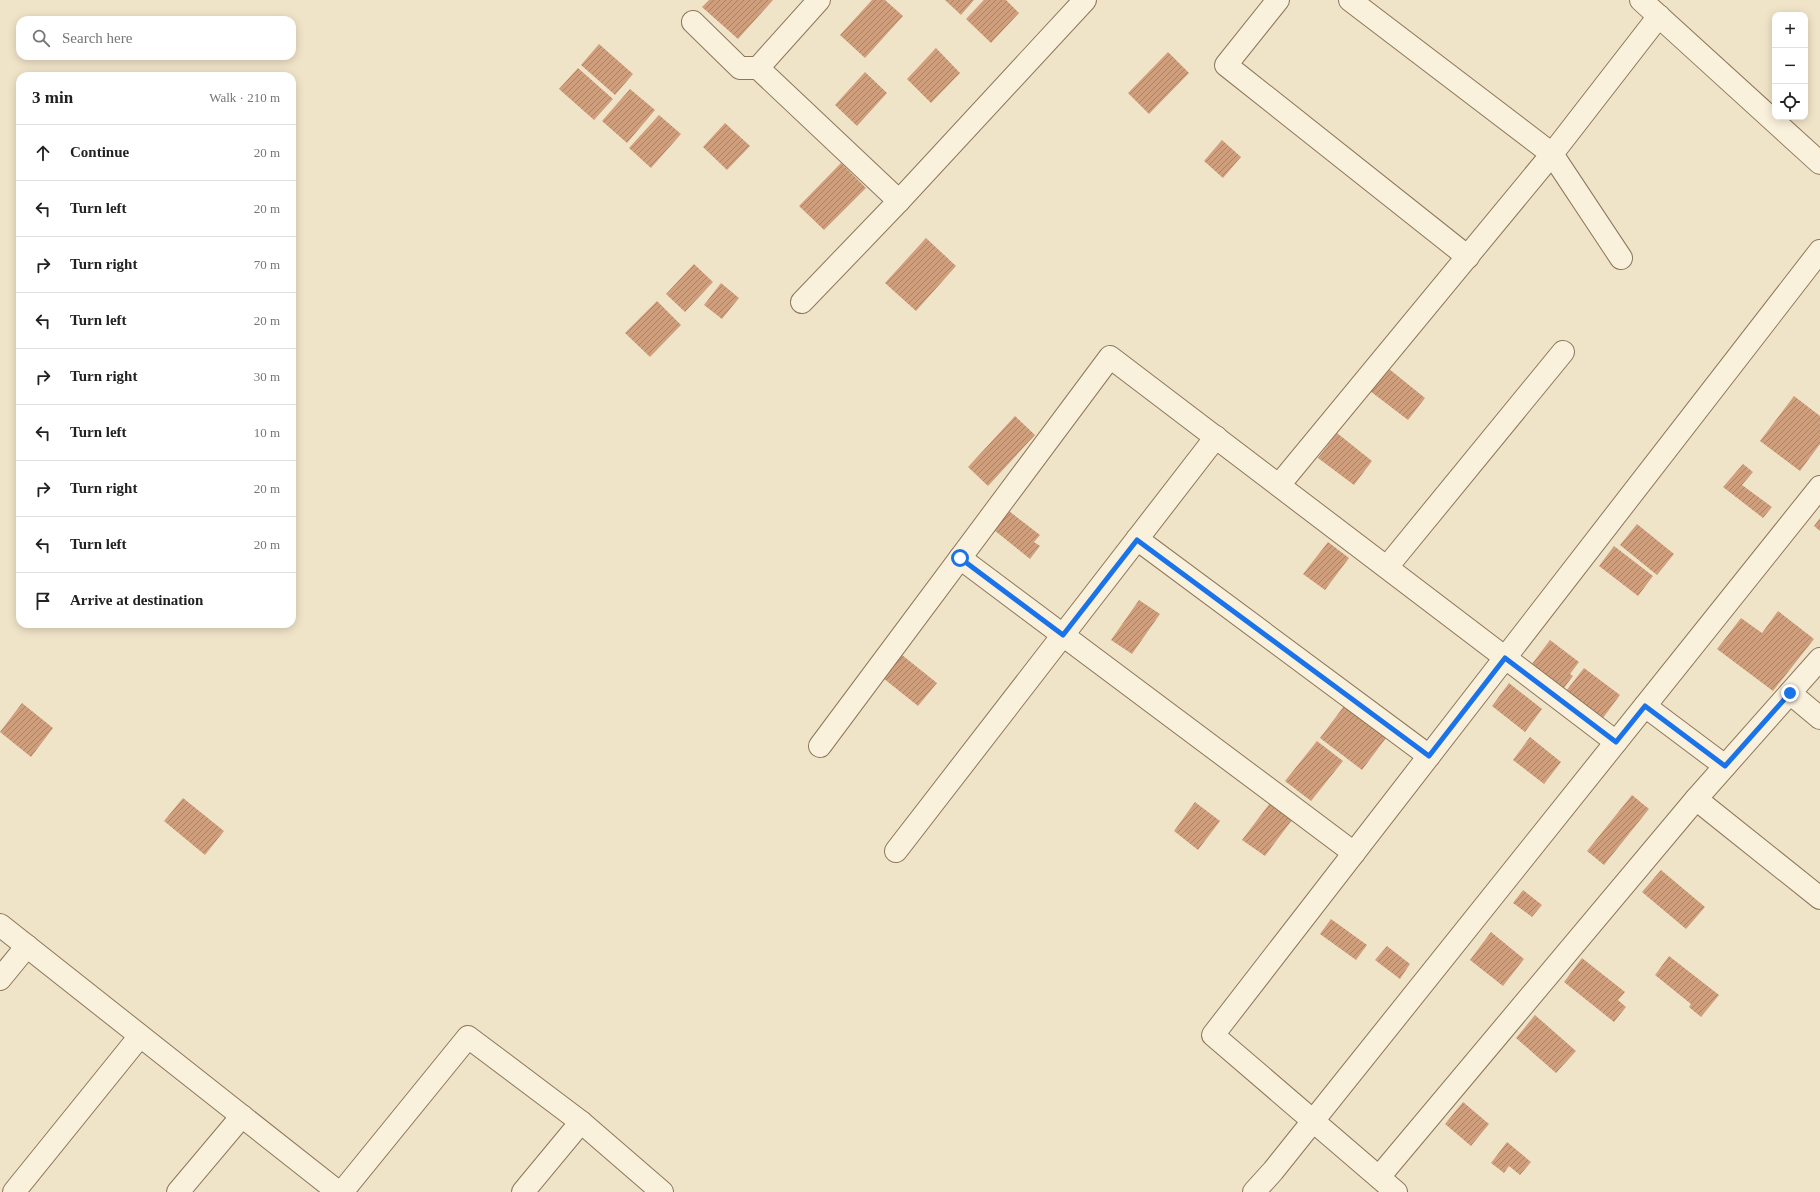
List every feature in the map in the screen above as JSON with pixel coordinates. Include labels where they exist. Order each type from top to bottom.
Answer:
[{"type":"street","points":[[758,68],[819,0]]},
{"type":"street","points":[[802,302],[899,201],[1084,0]]},
{"type":"street","points":[[1278,0],[1226,65],[1468,256]]},
{"type":"street","points":[[1350,0],[1552,154],[1621,258]]},
{"type":"street","points":[[1641,0],[1820,163]]},
{"type":"street","points":[[1279,485],[1552,154],[1659,16]]},
{"type":"street","points":[[692,22],[740,68],[758,68],[899,201]]},
{"type":"street","points":[[1396,1192],[1312,1122],[1213,1035],[1820,251]]},
{"type":"street","points":[[1387,567],[1563,352]]},
{"type":"street","points":[[820,746],[1110,357],[1616,742]]},
{"type":"street","points":[[896,851],[1216,437]]},
{"type":"street","points":[[1254,1192],[1312,1122],[1820,487]]},
{"type":"street","points":[[1137,540],[1429,756]]},
{"type":"street","points":[[960,558],[1354,853]]},
{"type":"street","points":[[1379,1177],[1696,799],[1820,659]]},
{"type":"street","points":[[1790,693],[1820,718]]},
{"type":"street","points":[[1645,706],[1725,766]]},
{"type":"street","points":[[1696,799],[1820,898]]},
{"type":"street","points":[[0,925],[338,1192]]},
{"type":"street","points":[[0,980],[27,946]]},
{"type":"street","points":[[14,1192],[140,1036]]},
{"type":"street","points":[[342,1192],[468,1037],[581,1122],[662,1192]]},
{"type":"street","points":[[178,1192],[242,1116]]},
{"type":"street","points":[[523,1192],[581,1122]]},
{"type":"building","points":[[709,0],[773,0],[738,39],[702,7]]},
{"type":"building","points":[[872,0],[885,0],[903,16],[865,58],[840,35]]},
{"type":"building","points":[[945,0],[974,0],[961,15]]},
{"type":"building","points":[[984,0],[1006,0],[1019,13],[991,43],[966,19]]},
{"type":"building","points":[[599,44],[633,74],[615,95],[581,65]]},
{"type":"building","points":[[936,48],[960,73],[931,103],[907,79]]},
{"type":"building","points":[[1168,52],[1189,73],[1149,114],[1128,93]]},
{"type":"building","points":[[578,68],[613,99],[594,120],[559,89]]},
{"type":"building","points":[[865,72],[887,93],[857,126],[835,105]]},
{"type":"building","points":[[630,89],[655,110],[627,143],[602,121]]},
{"type":"building","points":[[659,115],[681,134],[651,168],[629,148]]},
{"type":"building","points":[[725,123],[750,146],[727,170],[703,147]]},
{"type":"building","points":[[1222,140],[1241,157],[1223,178],[1204,161]]},
{"type":"building","points":[[841,163],[866,188],[824,230],[799,206]]},
{"type":"building","points":[[926,238],[956,266],[916,311],[885,283]]},
{"type":"building","points":[[694,264],[713,282],[685,312],[666,294]]},
{"type":"building","points":[[721,283],[739,298],[722,319],[704,305]]},
{"type":"building","points":[[657,301],[681,325],[650,357],[625,333]]},
{"type":"building","points":[[1388,368],[1425,398],[1408,420],[1370,391]]},
{"type":"building","points":[[1794,396],[1820,416],[1820,444],[1800,471],[1760,441]]},
{"type":"building","points":[[1015,416],[1035,435],[988,486],[968,467]]},
{"type":"building","points":[[1337,433],[1372,461],[1354,485],[1318,458]]},
{"type":"building","points":[[1743,464],[1753,472],[1742,485],[1772,507],[1763,518],[1723,487]]},
{"type":"building","points":[[1009,511],[1040,535],[1034,542],[1040,546],[1030,559],[994,530]]},
{"type":"building","points":[[1820,518],[1820,531],[1814,526]]},
{"type":"building","points":[[1637,524],[1674,554],[1657,575],[1620,545]]},
{"type":"building","points":[[1328,542],[1349,558],[1325,590],[1303,574]]},
{"type":"building","points":[[1614,546],[1653,576],[1638,596],[1599,566]]},
{"type":"building","points":[[1139,600],[1160,614],[1132,654],[1111,640]]},
{"type":"building","points":[[1778,611],[1814,639],[1773,691],[1717,649],[1741,618],[1762,633]]},
{"type":"building","points":[[1550,640],[1579,662],[1570,674],[1573,676],[1561,692],[1529,668]]},
{"type":"building","points":[[902,655],[937,683],[918,706],[883,678]]},
{"type":"building","points":[[1584,668],[1620,695],[1603,718],[1566,691]]},
{"type":"building","points":[[1509,683],[1542,709],[1525,732],[1492,706]]},
{"type":"building","points":[[1347,702],[1389,734],[1362,770],[1320,738]]},
{"type":"building","points":[[22,703],[53,728],[31,757],[0,732]]},
{"type":"building","points":[[1530,737],[1561,762],[1544,784],[1513,760]]},
{"type":"building","points":[[1317,741],[1343,761],[1311,801],[1285,781]]},
{"type":"building","points":[[1632,795],[1649,809],[1604,865],[1587,851]]},
{"type":"building","points":[[183,798],[224,831],[205,855],[164,821]]},
{"type":"building","points":[[1195,802],[1220,821],[1198,850],[1174,831]]},
{"type":"building","points":[[1270,803],[1292,820],[1265,856],[1242,840]]},
{"type":"building","points":[[1661,870],[1705,907],[1686,929],[1642,892]]},
{"type":"building","points":[[1523,890],[1542,905],[1532,917],[1513,903]]},
{"type":"building","points":[[1331,919],[1367,945],[1356,960],[1320,934]]},
{"type":"building","points":[[1491,932],[1524,959],[1503,986],[1470,960]]},
{"type":"building","points":[[1387,946],[1410,964],[1400,979],[1375,960]]},
{"type":"building","points":[[1669,956],[1719,995],[1701,1017],[1689,1007],[1691,1004],[1655,975]]},
{"type":"building","points":[[1582,958],[1625,992],[1618,1000],[1626,1007],[1614,1022],[1564,982]]},
{"type":"building","points":[[1535,1015],[1576,1051],[1556,1073],[1516,1038]]},
{"type":"building","points":[[1463,1102],[1489,1124],[1471,1146],[1445,1124]]},
{"type":"building","points":[[1507,1142],[1531,1162],[1520,1175],[1509,1166],[1504,1173],[1491,1163]]},
{"type":"route","points":[[960,558],[1063,635],[1137,540],[1429,756],[1505,658],[1616,742],[1645,706],[1725,766],[1790,693]]}]
